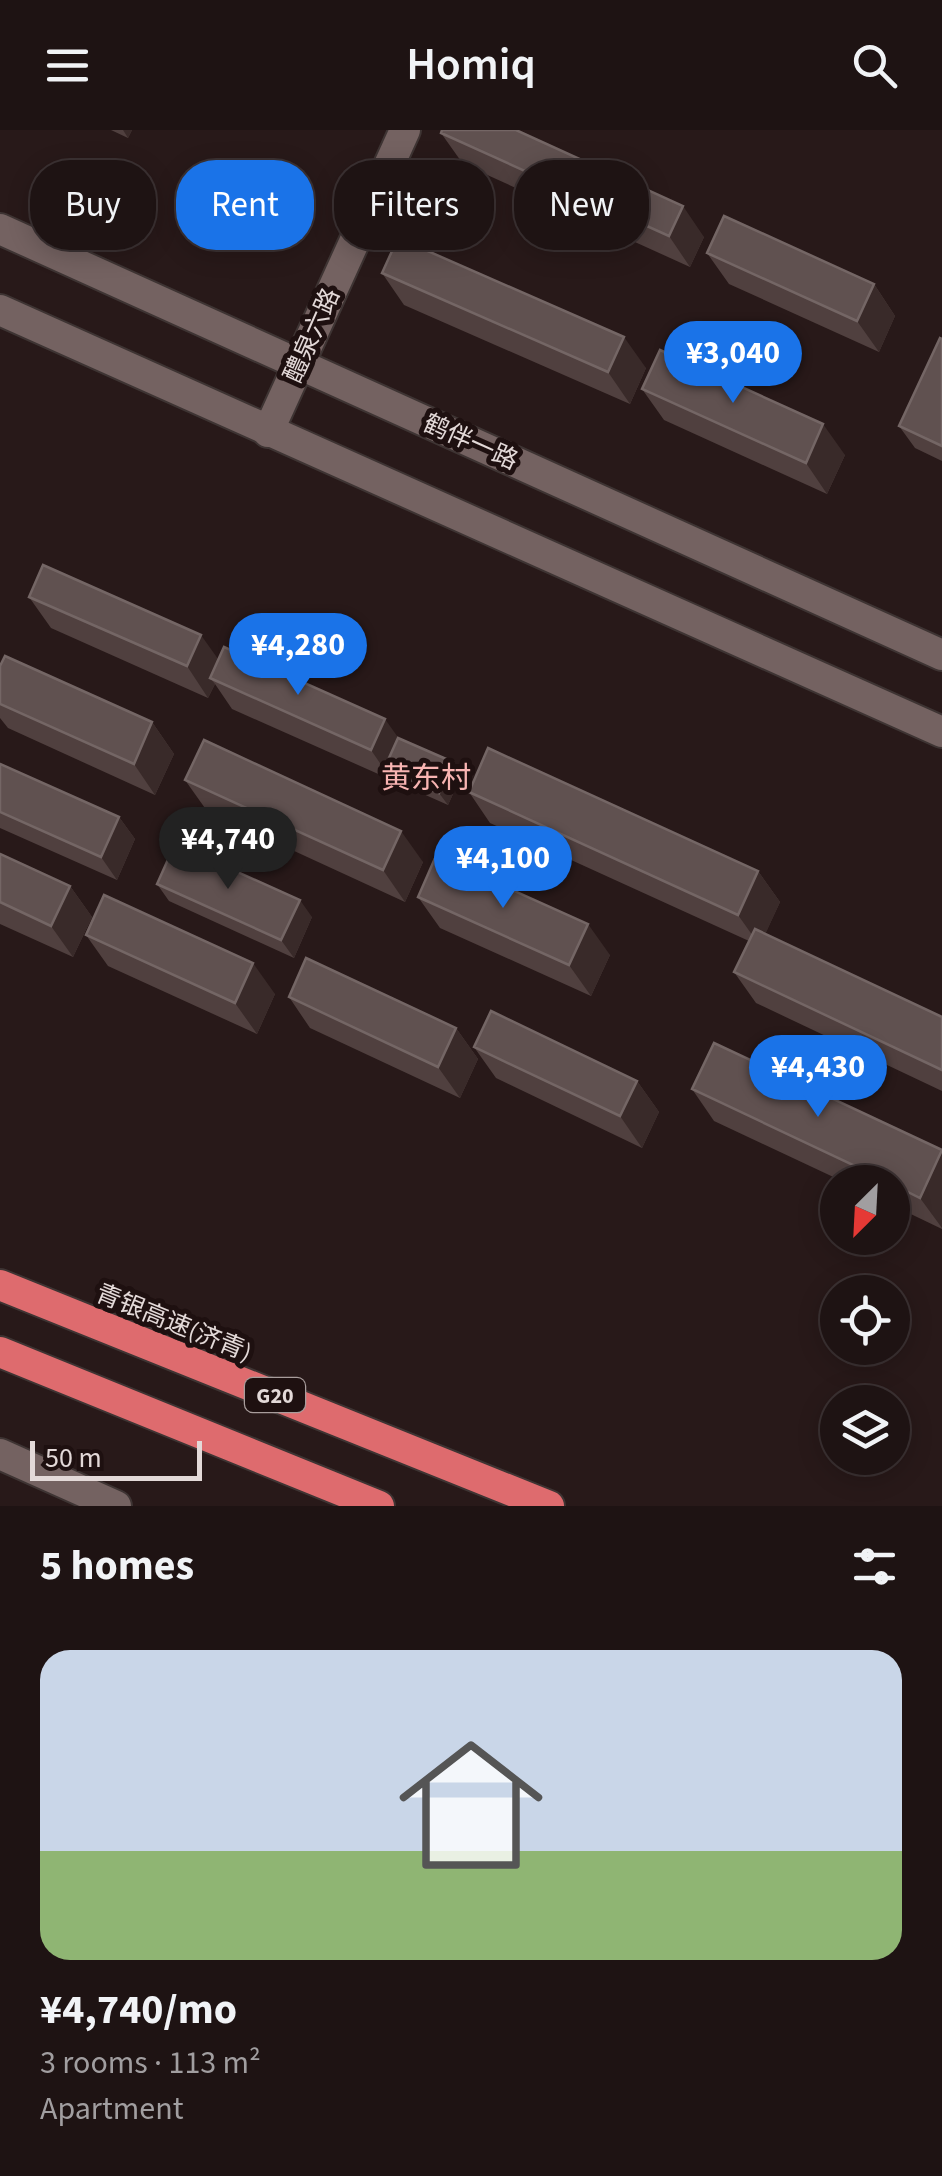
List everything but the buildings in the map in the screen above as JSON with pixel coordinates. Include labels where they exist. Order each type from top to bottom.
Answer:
[{"type":"highway","name":"青银高速(济青)","points":[[0,1285],[549,1506]]},
{"type":"highway","name":"G20","points":[[0,1352],[379,1506]]},
{"type":"main road","name":"醴泉六路","points":[[268,432],[405,130]]},
{"type":"main road","name":"鹤伴一路","points":[[0,228],[942,654]]},
{"type":"main road","points":[[0,310],[942,732]]},
{"type":"main road","points":[[0,1454],[116,1506]]},
{"type":"district","name":"黄东村","points":[[426,778]]}]
